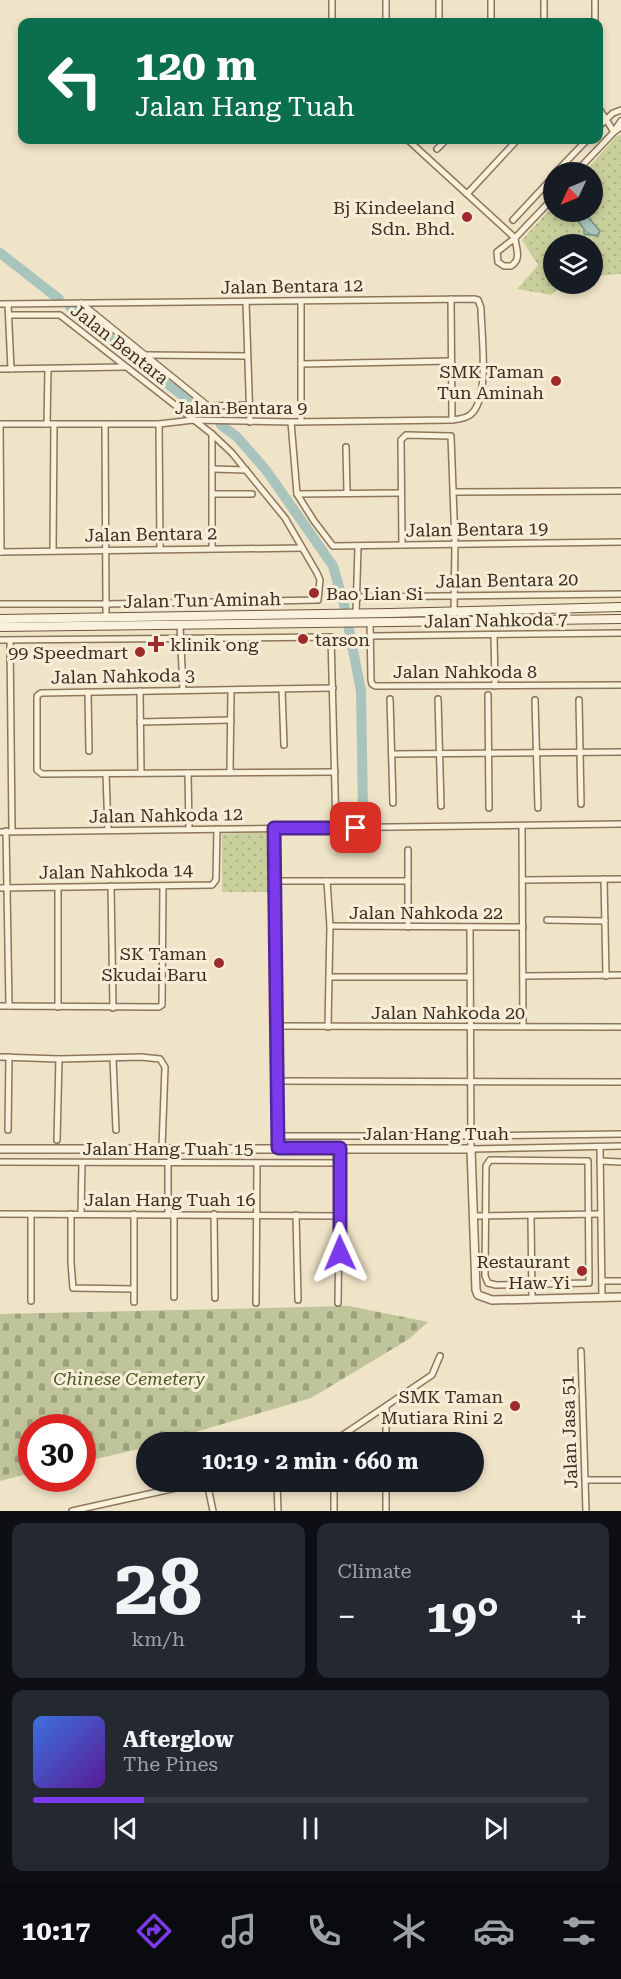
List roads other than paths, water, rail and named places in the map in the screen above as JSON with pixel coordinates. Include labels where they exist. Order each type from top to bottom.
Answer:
[{"type":"main road","name":"Jalan Tun Aminah","points":[[0,619],[621,607]]},
{"type":"main road","name":"Jalan Tun Aminah","points":[[0,627],[621,618]]},
{"type":"street","points":[[332,0],[332,18]]},
{"type":"street","points":[[386,0],[386,18]]},
{"type":"street","points":[[438,18],[439,0]]},
{"type":"street","points":[[491,0],[491,18]]},
{"type":"street","points":[[544,0],[544,18]]},
{"type":"street","points":[[595,0],[595,18]]},
{"type":"street","points":[[603,121],[621,110]]},
{"type":"street","points":[[603,116],[614,132]]},
{"type":"street","points":[[603,144],[621,121]]},
{"type":"street","points":[[614,132],[621,128]]},
{"type":"street","points":[[412,144],[515,238],[517,262],[511,266],[504,266],[498,262],[497,252],[515,238],[543,209]]},
{"type":"street","points":[[437,149],[442,144]]},
{"type":"street","points":[[467,194],[513,144]]},
{"type":"street","points":[[566,162],[583,144]]},
{"type":"street","points":[[586,162],[603,144]]},
{"type":"street","points":[[513,220],[543,187]]},
{"type":"street","points":[[451,299],[452,420]]},
{"type":"street","name":"Jalan Bentara 12","points":[[0,304],[474,299],[480,303],[483,392],[477,406]]},
{"type":"street","points":[[246,302],[250,422]]},
{"type":"street","points":[[301,302],[301,422]]},
{"type":"street","name":"Jalan Bentara","points":[[81,303],[205,403],[213,406],[250,405]]},
{"type":"street","points":[[8,304],[11,369]]},
{"type":"street","name":"Jalan Bentara","points":[[9,315],[60,315],[212,434],[232,453],[280,510],[320,580],[319,598],[316,600],[106,604]]},
{"type":"street","points":[[147,355],[247,356]]},
{"type":"street","points":[[301,364],[451,361]]},
{"type":"street","points":[[0,369],[125,367]]},
{"type":"street","points":[[48,369],[54,550]]},
{"type":"street","name":"Jalan Bentara 9","points":[[0,424],[159,424],[193,420],[291,423],[452,420],[462,419],[472,414],[477,406]]},
{"type":"street","points":[[291,423],[297,494],[401,493]]},
{"type":"street","points":[[0,424],[1,552]]},
{"type":"street","points":[[159,424],[160,549]]},
{"type":"street","points":[[105,425],[106,616]]},
{"type":"street","points":[[212,434],[212,548]]},
{"type":"street","points":[[402,545],[401,440],[403,437],[451,436],[455,544],[454,611]]},
{"type":"street","points":[[346,447],[346,494]]},
{"type":"street","points":[[213,469],[246,470]]},
{"type":"street","points":[[454,492],[621,491]]},
{"type":"street","points":[[213,494],[252,494]]},
{"type":"street","name":"Jalan Bentara 19","points":[[297,494],[333,546],[358,548],[402,545],[621,542]]},
{"type":"street","name":"Jalan Bentara 2","points":[[1,552],[212,548],[302,549]]},
{"type":"street","points":[[356,613],[358,548]]},
{"type":"street","name":"Jalan Bentara 20","points":[[357,597],[621,594]]},
{"type":"street","points":[[0,604],[106,604]]},
{"type":"street","name":"Jalan Nahkoda 8","points":[[370,622],[371,680],[375,686],[621,685]]},
{"type":"street","points":[[180,625],[183,690]]},
{"type":"street","name":"Jalan Nahkoda 7","points":[[371,636],[621,633]]},
{"type":"street","points":[[494,635],[495,686]]},
{"type":"street","points":[[0,640],[331,637],[336,828]]},
{"type":"street","points":[[9,1006],[3,888],[10,640]]},
{"type":"street","name":"Jalan Nahkoda 3","points":[[333,688],[41,693],[37,696],[37,770],[42,774],[335,772]]},
{"type":"street","points":[[282,689],[284,745]]},
{"type":"street","points":[[230,772],[231,690]]},
{"type":"street","points":[[140,691],[141,773]]},
{"type":"street","points":[[88,692],[89,751]]},
{"type":"street","points":[[488,695],[489,808]]},
{"type":"street","points":[[390,699],[393,803]]},
{"type":"street","points":[[438,699],[441,806]]},
{"type":"street","points":[[535,700],[538,808]]},
{"type":"street","points":[[579,700],[581,804]]},
{"type":"street","points":[[140,722],[231,720]]},
{"type":"street","points":[[392,754],[621,752]]},
{"type":"street","points":[[188,773],[189,829]]},
{"type":"street","points":[[106,774],[108,830]]},
{"type":"street","name":"Jalan Nahkoda 12","points":[[6,831],[621,824]]},
{"type":"street","points":[[522,826],[523,1026]]},
{"type":"street","points":[[274,828],[278,1148]]},
{"type":"street","name":"Jalan Nahkoda 14","points":[[3,888],[212,885],[216,880],[217,829]]},
{"type":"street","points":[[408,850],[408,927]]},
{"type":"street","points":[[604,879],[606,976]]},
{"type":"street","points":[[523,880],[621,879]]},
{"type":"street","points":[[274,881],[408,881]]},
{"type":"street","points":[[327,881],[330,926],[328,1027]]},
{"type":"street","points":[[111,886],[113,1008]]},
{"type":"street","points":[[0,1006],[113,1008],[159,1007],[162,1005],[163,886]]},
{"type":"street","points":[[58,887],[58,1007]]},
{"type":"street","points":[[547,920],[605,921]]},
{"type":"street","name":"Jalan Nahkoda 22","points":[[330,926],[523,927]]},
{"type":"street","points":[[470,927],[471,1149],[478,1295],[492,1300],[621,1297]]},
{"type":"street","points":[[523,976],[621,975]]},
{"type":"street","points":[[329,978],[470,977]]},
{"type":"street","name":"Jalan Nahkoda 20","points":[[276,1026],[621,1027]]},
{"type":"street","points":[[0,1057],[160,1059],[165,1067],[162,1148]]},
{"type":"street","points":[[8,1130],[9,1057]]},
{"type":"street","points":[[57,1140],[59,1059]]},
{"type":"street","points":[[113,1059],[116,1130]]},
{"type":"street","points":[[277,1081],[621,1082]]},
{"type":"street","points":[[277,1136],[621,1134]]},
{"type":"street","name":"Jalan Hang Tuah","points":[[0,1149],[471,1149],[621,1146]]},
{"type":"street","points":[[600,1147],[602,1298]]},
{"type":"street","points":[[338,1303],[340,1148]]},
{"type":"street","points":[[490,1160],[588,1161],[589,1283],[491,1285],[486,1280],[485,1216],[486,1166],[490,1160]]},
{"type":"street","points":[[600,1161],[621,1162]]},
{"type":"street","name":"Jalan Hang Tuah 15","points":[[0,1162],[257,1164],[340,1162]]},
{"type":"street","points":[[81,1214],[82,1163]]},
{"type":"street","points":[[168,1164],[174,1297]]},
{"type":"street","points":[[256,1303],[257,1164]]},
{"type":"street","name":"Jalan Hang Tuah 16","points":[[0,1214],[339,1216]]},
{"type":"street","points":[[31,1214],[31,1301]]},
{"type":"street","points":[[71,1214],[70,1263],[73,1288],[133,1288]]},
{"type":"street","points":[[134,1214],[134,1302]]},
{"type":"street","points":[[214,1214],[215,1298]]},
{"type":"street","points":[[475,1216],[600,1214]]},
{"type":"street","points":[[296,1215],[298,1300]]},
{"type":"street","points":[[531,1215],[531,1299]]},
{"type":"street","points":[[602,1281],[621,1281]]},
{"type":"street","name":"Jalan Jasa 51","points":[[581,1352],[586,1511]]},
{"type":"street","points":[[348,1432],[432,1375],[440,1356]]},
{"type":"street","points":[[386,1407],[386,1432]]},
{"type":"street","points":[[586,1480],[621,1480]]},
{"type":"street","points":[[72,1511],[159,1492]]},
{"type":"street","points":[[208,1492],[213,1511]]},
{"type":"street","points":[[277,1492],[278,1511]]},
{"type":"street","points":[[334,1492],[334,1511]]},
{"type":"street","points":[[386,1492],[386,1511]]},
{"type":"water","points":[[579,222],[592,222],[600,231],[599,234],[584,234],[584,229]]},
{"type":"waterway","points":[[0,253],[59,299]]},
{"type":"waterway","points":[[70,307],[210,417]]},
{"type":"waterway","points":[[221,425],[237,437],[266,470],[333,566],[344,604],[361,691],[363,810]]},
{"type":"place","name":"Bj Kindeeland Sdn. Bhd.","points":[[467,217]]},
{"type":"place","name":"SMK Taman Tun Aminah","points":[[556,381]]},
{"type":"place","name":"Bao Lian Si","points":[[314,593]]},
{"type":"place","name":"tarson","points":[[303,639]]},
{"type":"place","name":"klinik ong","points":[[156,644]]},
{"type":"place","name":"99 Speedmart","points":[[140,652]]},
{"type":"place","name":"SK Taman Skudai Baru","points":[[219,963]]},
{"type":"place","name":"Restaurant Haw Yi","points":[[582,1271]]},
{"type":"place","name":"SMK Taman Mutiara Rini 2","points":[[515,1406]]},
{"type":"park label","name":"Chinese Cemetery","points":[[129,1378]]}]
